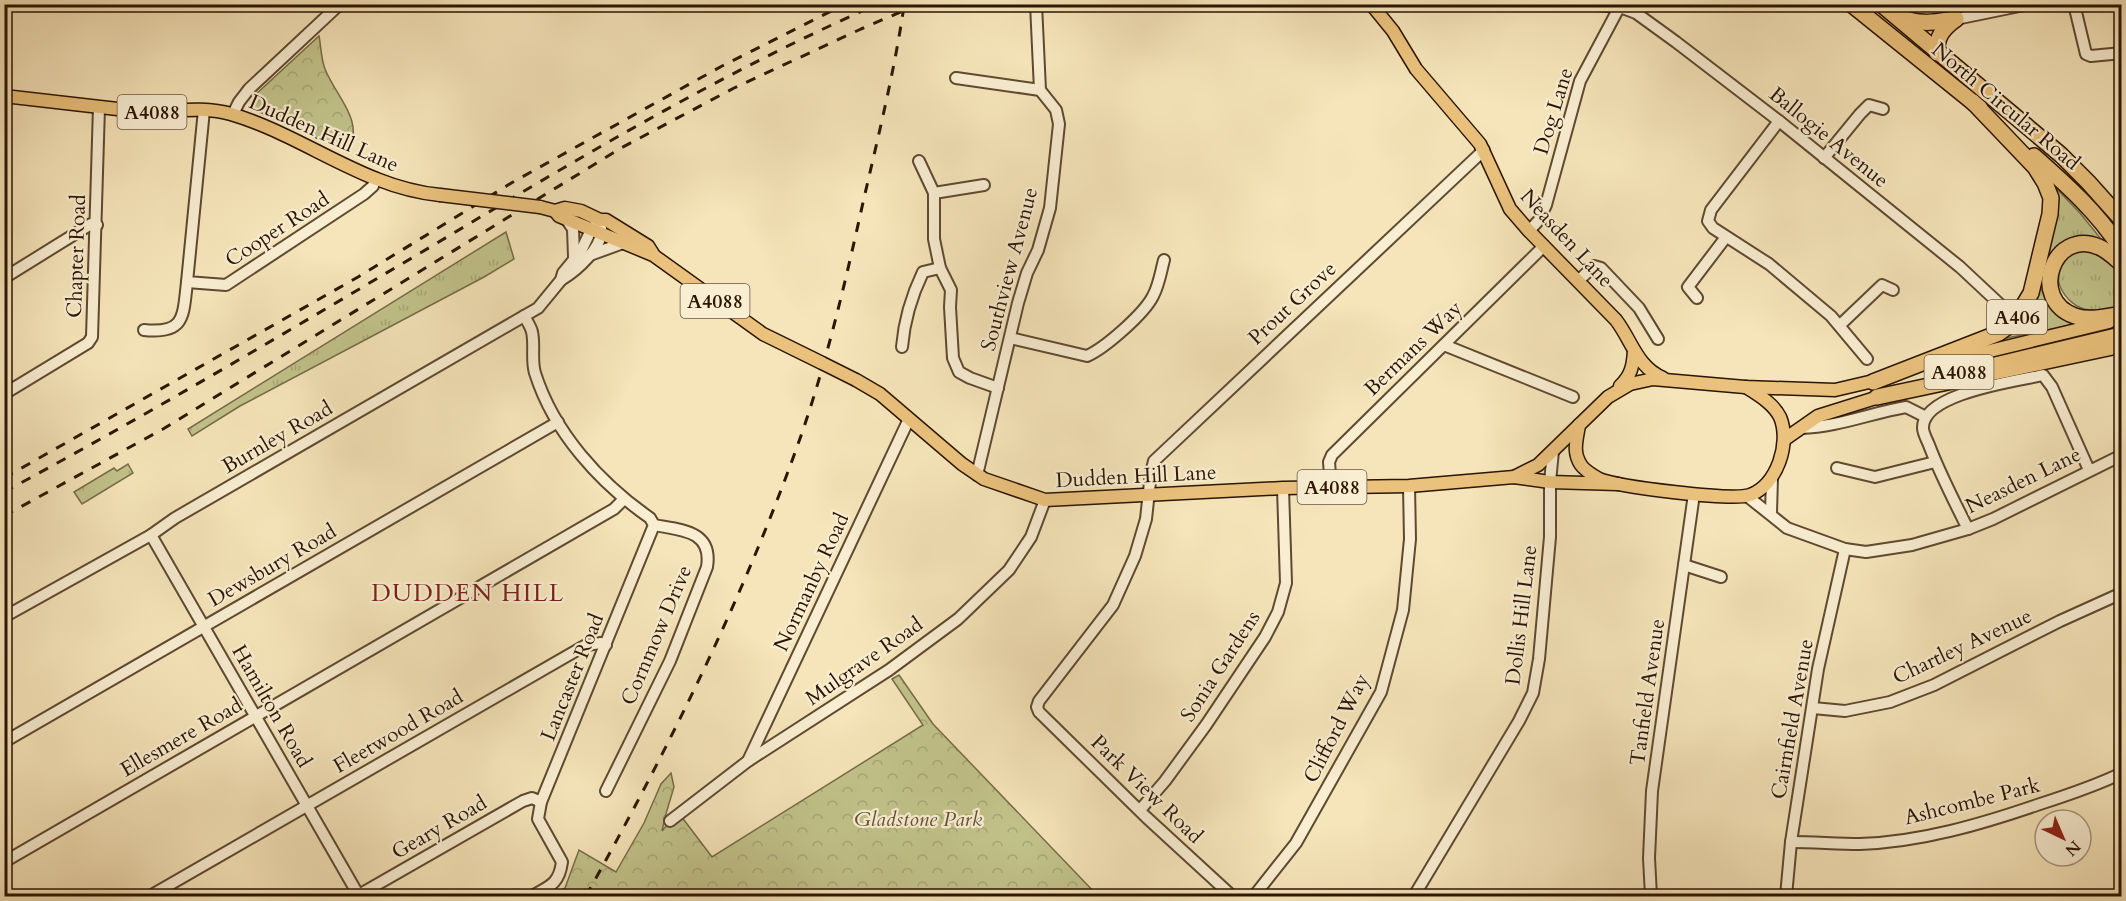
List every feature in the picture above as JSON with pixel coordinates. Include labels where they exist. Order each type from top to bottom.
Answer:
[{"type":"highway","name":"North Circular Road","points":[[1851,4],[1973,102],[2083,199],[2109,230],[2121,250]]},
{"type":"highway","name":"North Circular Road","points":[[1885,8],[2061,155],[2121,219]]},
{"type":"highway","points":[[1885,8],[1910,22],[1929,23],[1956,19]]},
{"type":"highway","points":[[1937,53],[1936,43],[1940,34],[1946,25],[1956,19]]},
{"type":"highway","name":"A406","points":[[1875,389],[1999,333],[2013,323],[2031,293],[2050,214],[2051,198],[2035,168],[1973,102]]},
{"type":"highway","name":"A406","points":[[2121,264],[2100,247],[2080,244],[2061,252],[2051,266],[2049,276],[2052,296],[2066,311],[2085,318],[2121,316]]},
{"type":"highway","name":"A406","points":[[1875,389],[2121,345]]},
{"type":"main road","name":"Neasden Lane","points":[[1372,5],[1393,31],[1416,69],[1484,150],[1505,201],[1529,231],[1616,320],[1626,332],[1642,364],[1652,374],[1667,380]]},
{"type":"main road","name":"Dudden Hill Lane","points":[[4,96],[156,112],[204,110],[233,114],[407,190],[540,207],[555,211],[565,208],[606,220],[648,246],[654,255]]},
{"type":"main road","name":"Dudden Hill Lane","points":[[555,211],[559,216],[654,255],[763,334],[880,394],[977,475],[1044,500],[1283,488],[1409,486],[1514,477],[1550,482],[1618,484]]},
{"type":"main road","name":"A4088","points":[[1785,439],[1827,412],[1875,389],[1985,351],[2121,316]]},
{"type":"main road","name":"A4088","points":[[1747,496],[1695,494],[1618,484],[1597,478],[1581,466],[1575,449],[1580,424],[1608,397],[1630,384],[1653,379],[1745,387],[1875,389],[2121,333]]},
{"type":"main road","points":[[1608,397],[1628,380],[1633,365],[1634,350]]},
{"type":"main road","points":[[1745,387],[1774,409],[1780,418],[1785,439],[1772,478],[1763,487],[1747,496]]},
{"type":"main road","name":"Dudden Hill Lane","points":[[1514,477],[1538,465],[1580,424]]},
{"type":"street","points":[[233,114],[249,89],[340,4]]},
{"type":"street","points":[[956,78],[1040,90],[1036,4]]},
{"type":"street","points":[[1584,4],[1620,6]]},
{"type":"street","points":[[1956,19],[2030,4]]},
{"type":"street","points":[[2074,4],[2086,54],[2091,56],[2121,52]]},
{"type":"street","name":"Ballogie Avenue","points":[[1620,6],[1636,13],[1779,121],[1960,267],[2006,310]]},
{"type":"street","name":"Dog Lane","points":[[1529,231],[1539,220],[1546,205],[1580,81],[1620,6]]},
{"type":"street","name":"Southview Avenue","points":[[977,475],[1018,303],[1027,273],[1038,250],[1050,208],[1059,124],[1056,110],[1040,90]]},
{"type":"street","points":[[1824,158],[1869,105],[1884,109]]},
{"type":"street","name":"Chapter Road","points":[[4,394],[88,343],[92,337],[99,107]]},
{"type":"street","name":"Cooper Road","points":[[144,330],[173,329],[178,324],[184,306],[204,110]]},
{"type":"street","points":[[1779,121],[1711,210],[1708,220],[1713,228],[1769,264],[1840,325],[1867,359]]},
{"type":"street","name":"Prout Grove","points":[[1037,707],[1039,701],[1113,605],[1135,556],[1146,519],[1154,461],[1484,150]]},
{"type":"street","points":[[919,161],[934,193],[934,239],[940,267],[951,290],[953,358],[959,372],[998,388]]},
{"type":"street","name":"Cooper Road","points":[[187,282],[226,285],[364,194],[373,186],[376,178]]},
{"type":"street","points":[[934,193],[984,185]]},
{"type":"street","points":[[566,219],[573,229],[574,257]]},
{"type":"street","points":[[596,232],[600,220]]},
{"type":"street","points":[[4,279],[91,224],[97,225]]},
{"type":"street","name":"Burnley Road","points":[[4,617],[151,535],[175,518],[538,308],[561,280],[575,272],[590,255],[596,232]]},
{"type":"street","name":"Burnley Road","points":[[561,280],[574,257],[596,232]]},
{"type":"street","points":[[1697,298],[1688,287],[1726,237]]},
{"type":"street","name":"Burnley Road","points":[[590,255],[623,243]]},
{"type":"street","name":"Bermans Way","points":[[1331,487],[1329,462],[1332,455],[1544,246]]},
{"type":"street","points":[[1010,338],[1087,356],[1098,351],[1146,308],[1155,294],[1164,260]]},
{"type":"street","points":[[1578,281],[1594,266],[1600,268],[1639,308],[1658,339]]},
{"type":"street","points":[[902,347],[903,334],[916,286],[923,272],[940,267]]},
{"type":"street","points":[[1840,325],[1882,285],[1893,290]]},
{"type":"street","points":[[524,316],[532,332],[534,371],[558,422],[574,447],[597,474],[624,499],[650,518],[654,525]]},
{"type":"street","points":[[1444,345],[1573,397]]},
{"type":"street","points":[[1968,529],[1935,462],[1923,428],[1929,412],[1954,396],[2043,375],[2052,387],[2089,470]]},
{"type":"street","points":[[1802,428],[1844,423],[1906,406],[1926,417]]},
{"type":"street","name":"Normanby Road","points":[[748,762],[909,419]]},
{"type":"street","name":"Dewsbury Road","points":[[4,742],[558,422]]},
{"type":"street","name":"Dollis Hill Lane","points":[[1414,897],[1519,721],[1533,693],[1539,659],[1549,548],[1553,451]]},
{"type":"street","name":"Neasden Lane","points":[[1747,496],[1787,528],[1845,549],[1866,552],[1912,545],[1968,529],[1993,519],[2121,455]]},
{"type":"street","points":[[1837,468],[1875,477],[1935,462]]},
{"type":"street","points":[[1771,513],[1772,478]]},
{"type":"street","name":"Clifford Way","points":[[1254,897],[1296,843],[1381,692],[1403,610],[1410,539],[1409,486]]},
{"type":"street","name":"Sonia Gardens","points":[[1140,810],[1165,781],[1206,725],[1265,637],[1278,612],[1286,583],[1283,488]]},
{"type":"street","name":"Tanfield Avenue","points":[[1651,897],[1649,858],[1652,791],[1695,494]]},
{"type":"street","name":"Ellesmere Road","points":[[4,862],[614,509],[624,499]]},
{"type":"street","name":"Mulgrave Road","points":[[670,821],[748,762],[889,670],[982,598],[1009,570],[1031,537],[1044,500]]},
{"type":"street","name":"Lancaster Road","points":[[532,897],[554,884],[558,879],[562,862],[538,819],[541,802],[654,525]]},
{"type":"street","name":"Cornmow Drive","points":[[606,791],[670,661],[709,558],[706,547],[699,538],[682,529],[654,525]]},
{"type":"street","name":"Hamilton Road","points":[[151,535],[358,896]]},
{"type":"street","name":"Cairnfield Avenue","points":[[1786,897],[1791,842],[1818,669],[1845,549]]},
{"type":"street","points":[[1684,565],[1721,577]]},
{"type":"street","name":"Chartley Avenue","points":[[1813,708],[1845,711],[1890,702],[1934,686],[2121,592]]},
{"type":"street","name":"Fleetwood Road","points":[[150,897],[586,645],[601,643],[606,645]]},
{"type":"street","name":"Park View Road","points":[[1037,707],[1039,712],[1232,897]]},
{"type":"street","name":"Ashcombe Park","points":[[1791,842],[1861,844],[1954,830],[2098,785],[2121,773]]},
{"type":"street","name":"Geary Road","points":[[358,896],[523,801],[532,798],[541,802]]},
{"type":"green space","points":[[319,36],[325,69],[351,119],[353,141],[349,153],[253,109],[250,105],[254,96]]},
{"type":"green space","points":[[2053,185],[2101,239],[2083,237],[2045,268],[2043,278],[2046,296],[2077,324],[2007,338],[2020,325],[2032,303]]},
{"type":"green space","points":[[506,232],[514,259],[240,406],[192,436],[188,429]]},
{"type":"green space","points":[[2093,250],[2111,262],[2119,272],[2121,307],[2103,310],[2084,309],[2069,300],[2059,284],[2059,268],[2070,253]]},
{"type":"green space","points":[[128,464],[133,473],[82,504],[74,492],[114,468],[117,471]]},
{"type":"green space","name":"Gladstone Park","points":[[899,675],[933,724],[1098,896],[551,896],[565,888],[579,850],[616,872],[644,823],[661,784],[671,773],[674,787],[662,831],[671,820],[681,816],[712,857],[923,725],[892,679]]},
{"type":"railway","points":[[4,478],[358,277],[513,182],[722,66],[845,4]]},
{"type":"railway","points":[[4,492],[219,371],[651,118],[763,58],[878,4]]},
{"type":"railway","points":[[4,516],[163,429],[621,148],[734,88],[919,4]]},
{"type":"railway","points":[[586,896],[701,676],[752,563],[797,447],[841,298],[885,107],[904,6]]},
{"type":"district","name":"DUDDEN HILL","points":[[468,593]]}]
